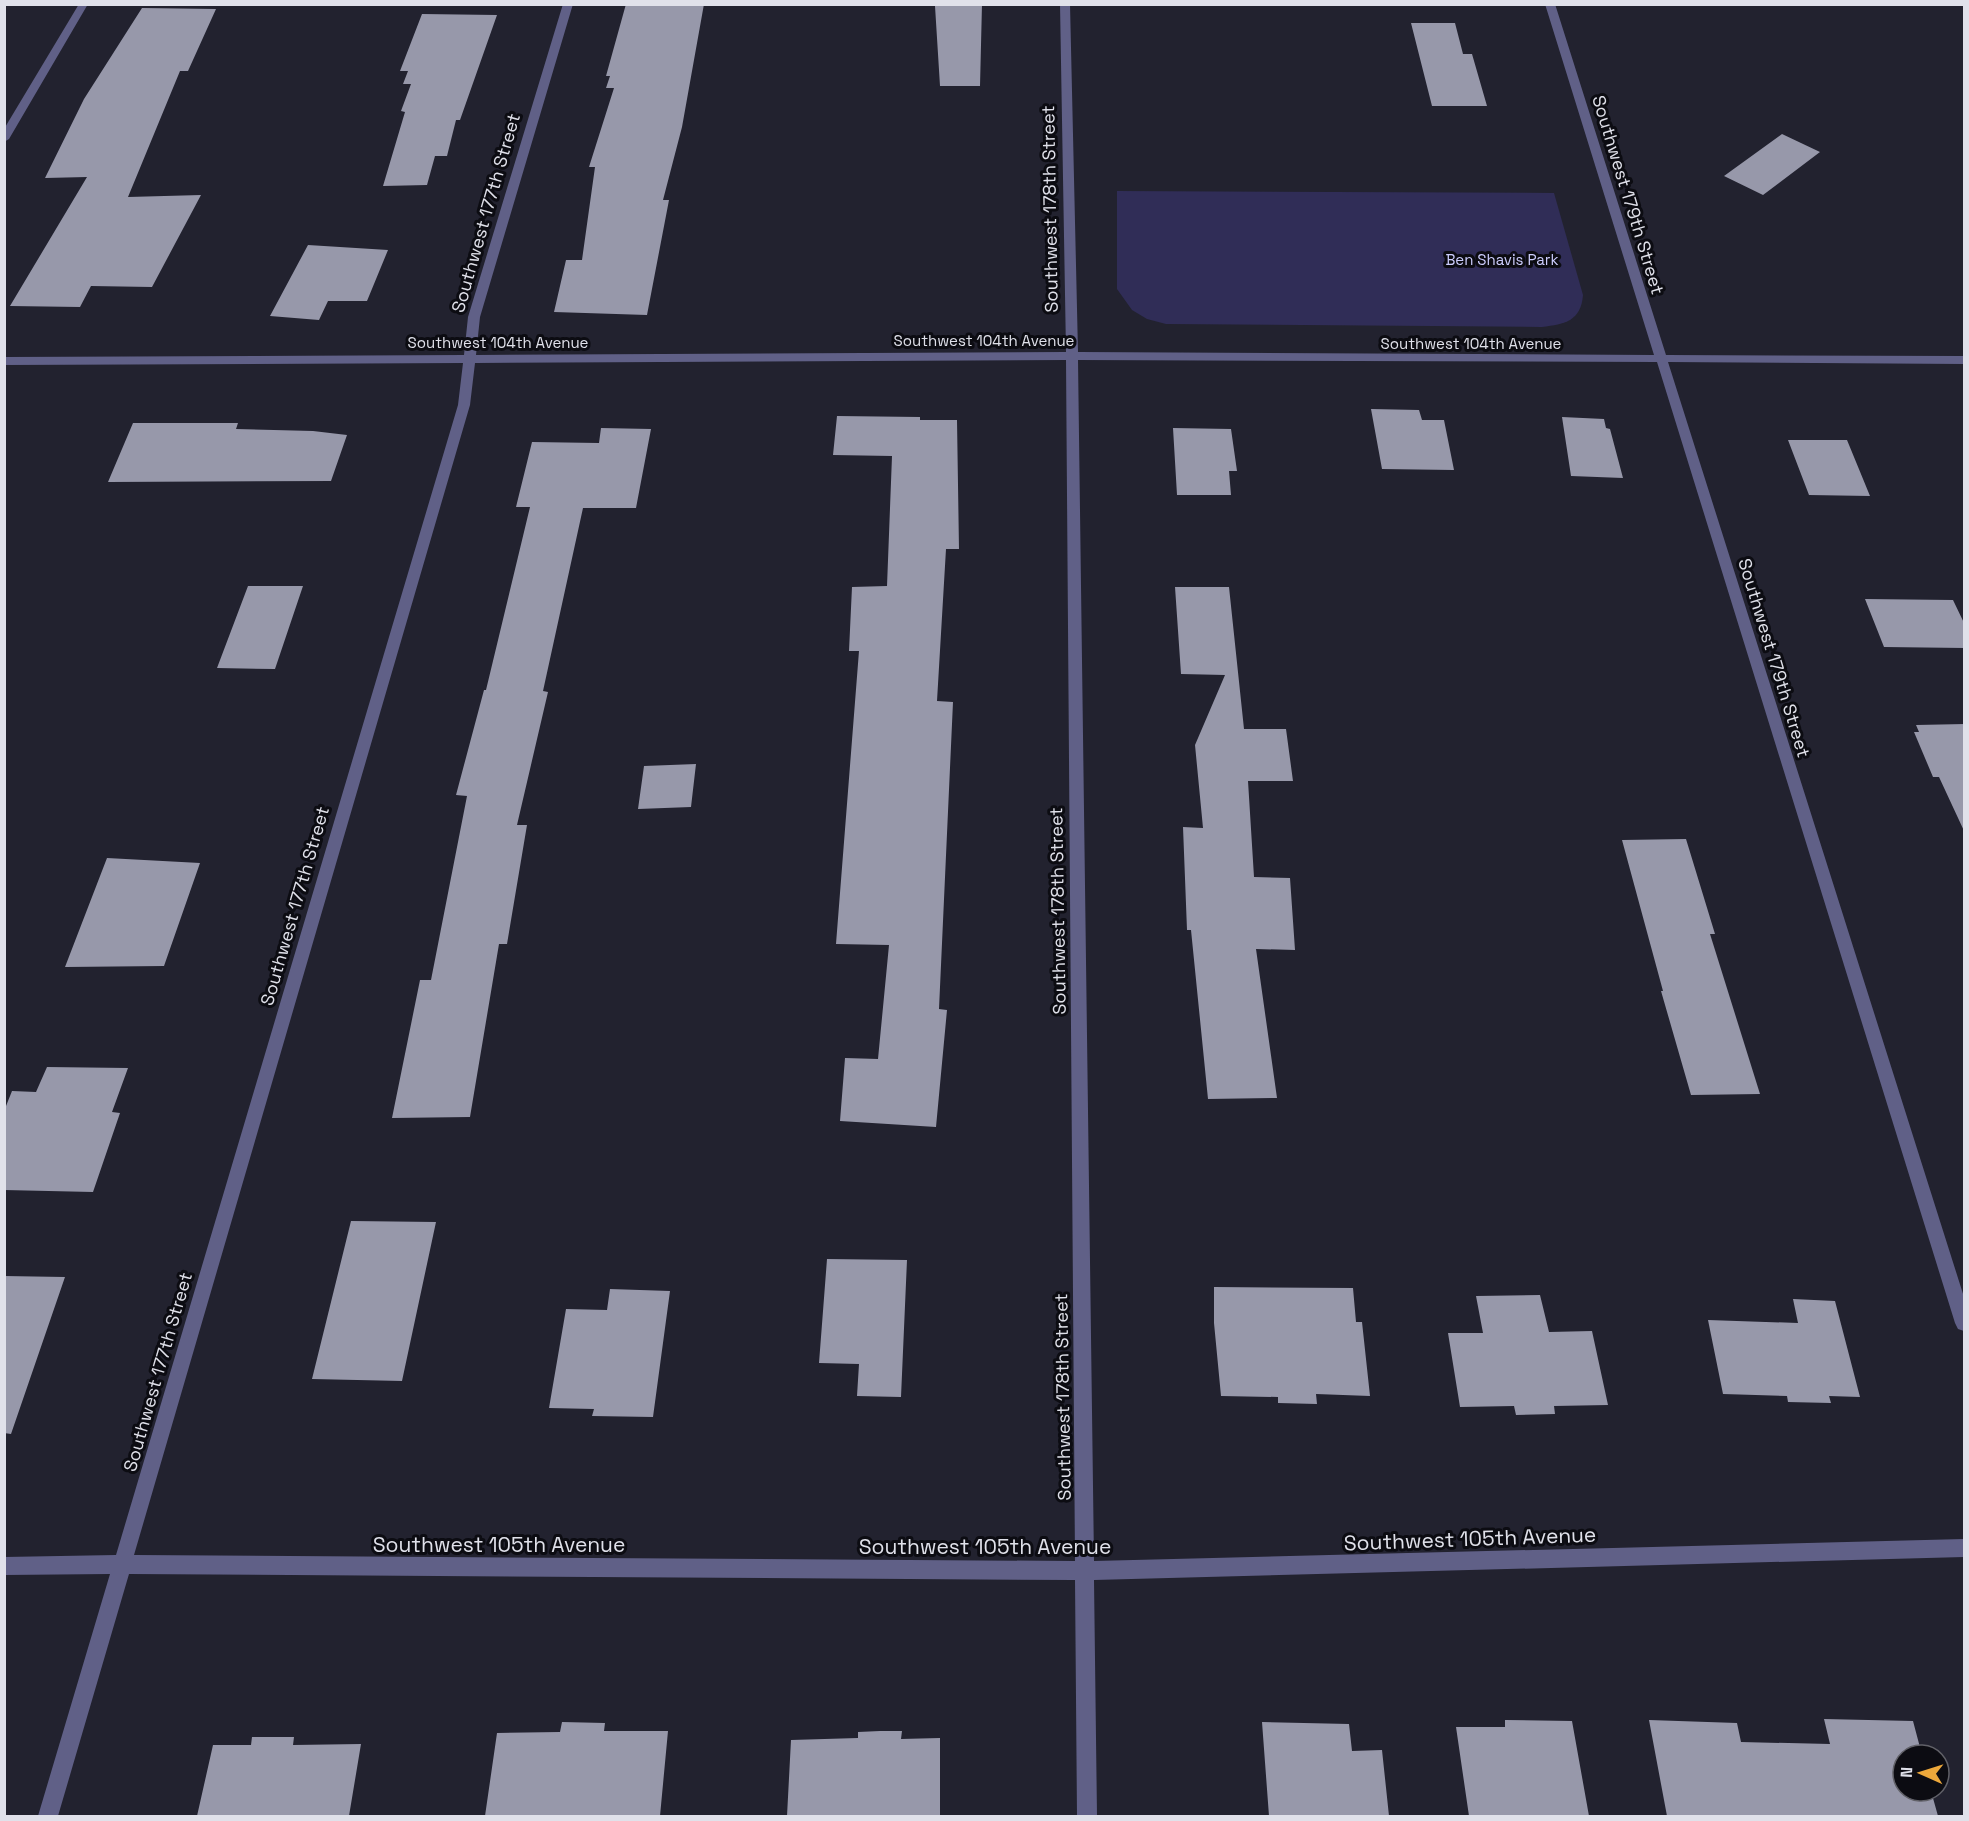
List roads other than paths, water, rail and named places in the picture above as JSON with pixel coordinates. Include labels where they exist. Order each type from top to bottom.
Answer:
[{"type":"street","points":[[4,139],[84,4]]},
{"type":"street","name":"Southwest 177th Street","points":[[48,1816],[464,405],[474,317],[568,4]]},
{"type":"street","name":"Southwest 178th Street","points":[[1065,4],[1072,356],[1087,1816]]},
{"type":"street","name":"Southwest 179th Street","points":[[1550,4],[1965,1323]]},
{"type":"street","name":"Southwest 104th Avenue","points":[[4,361],[1072,356],[1965,360]]},
{"type":"street","name":"Southwest 105th Avenue","points":[[4,1566],[121,1564],[1084,1570],[1965,1548]]},
{"type":"park label","name":"Ben Shavis Park","points":[[1502,260]]}]
